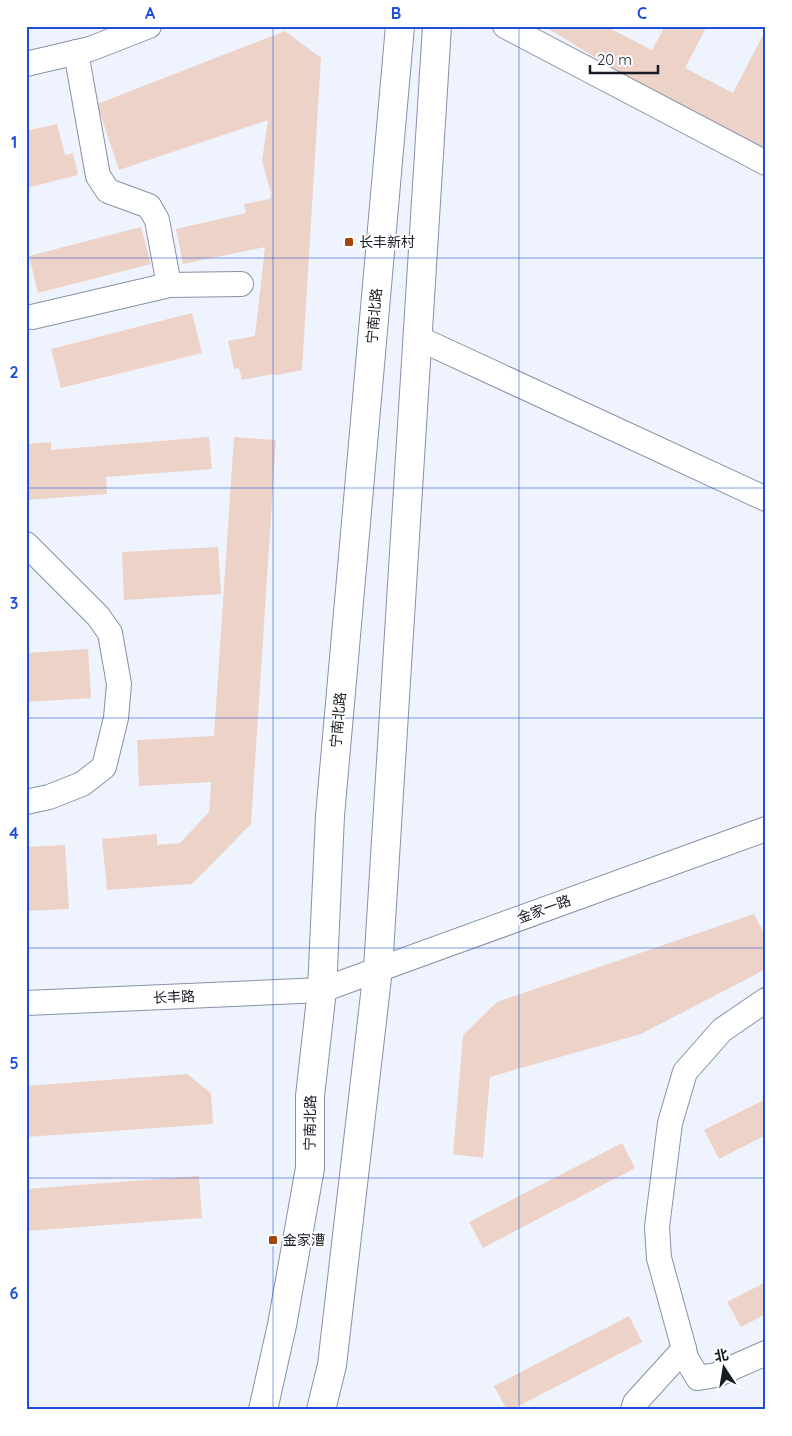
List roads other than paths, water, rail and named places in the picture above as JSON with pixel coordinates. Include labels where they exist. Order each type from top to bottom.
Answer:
[{"type":"main road","name":"宁南北路","points":[[263,1410],[282,1325],[310,1168],[310,1096],[322,990],[330,816],[400,26]]},
{"type":"main road","points":[[321,1410],[332,1365],[378,969],[437,26]]},
{"type":"street","points":[[26,64],[90,49],[149,26]]},
{"type":"street","points":[[505,26],[766,163]]},
{"type":"street","points":[[76,52],[98,176],[108,191],[149,206],[157,220],[169,284]]},
{"type":"street","points":[[32,317],[169,284],[241,284]]},
{"type":"street","points":[[418,338],[766,499]]},
{"type":"street","points":[[26,544],[98,616],[110,633],[119,684],[116,718],[104,767],[82,784],[49,797],[26,802]]},
{"type":"street","name":"金家一路","points":[[322,990],[766,829]]},
{"type":"street","name":"长丰路","points":[[26,1003],[322,990]]},
{"type":"street","points":[[766,1000],[722,1030],[685,1072],[670,1123],[657,1227],[659,1258],[686,1358],[698,1378],[716,1375],[766,1353]]},
{"type":"street","points":[[633,1410],[635,1403],[684,1349]]},
{"type":"place","name":"长丰新村","points":[[349,242]]},
{"type":"place","name":"金家漕","points":[[273,1240]]}]
